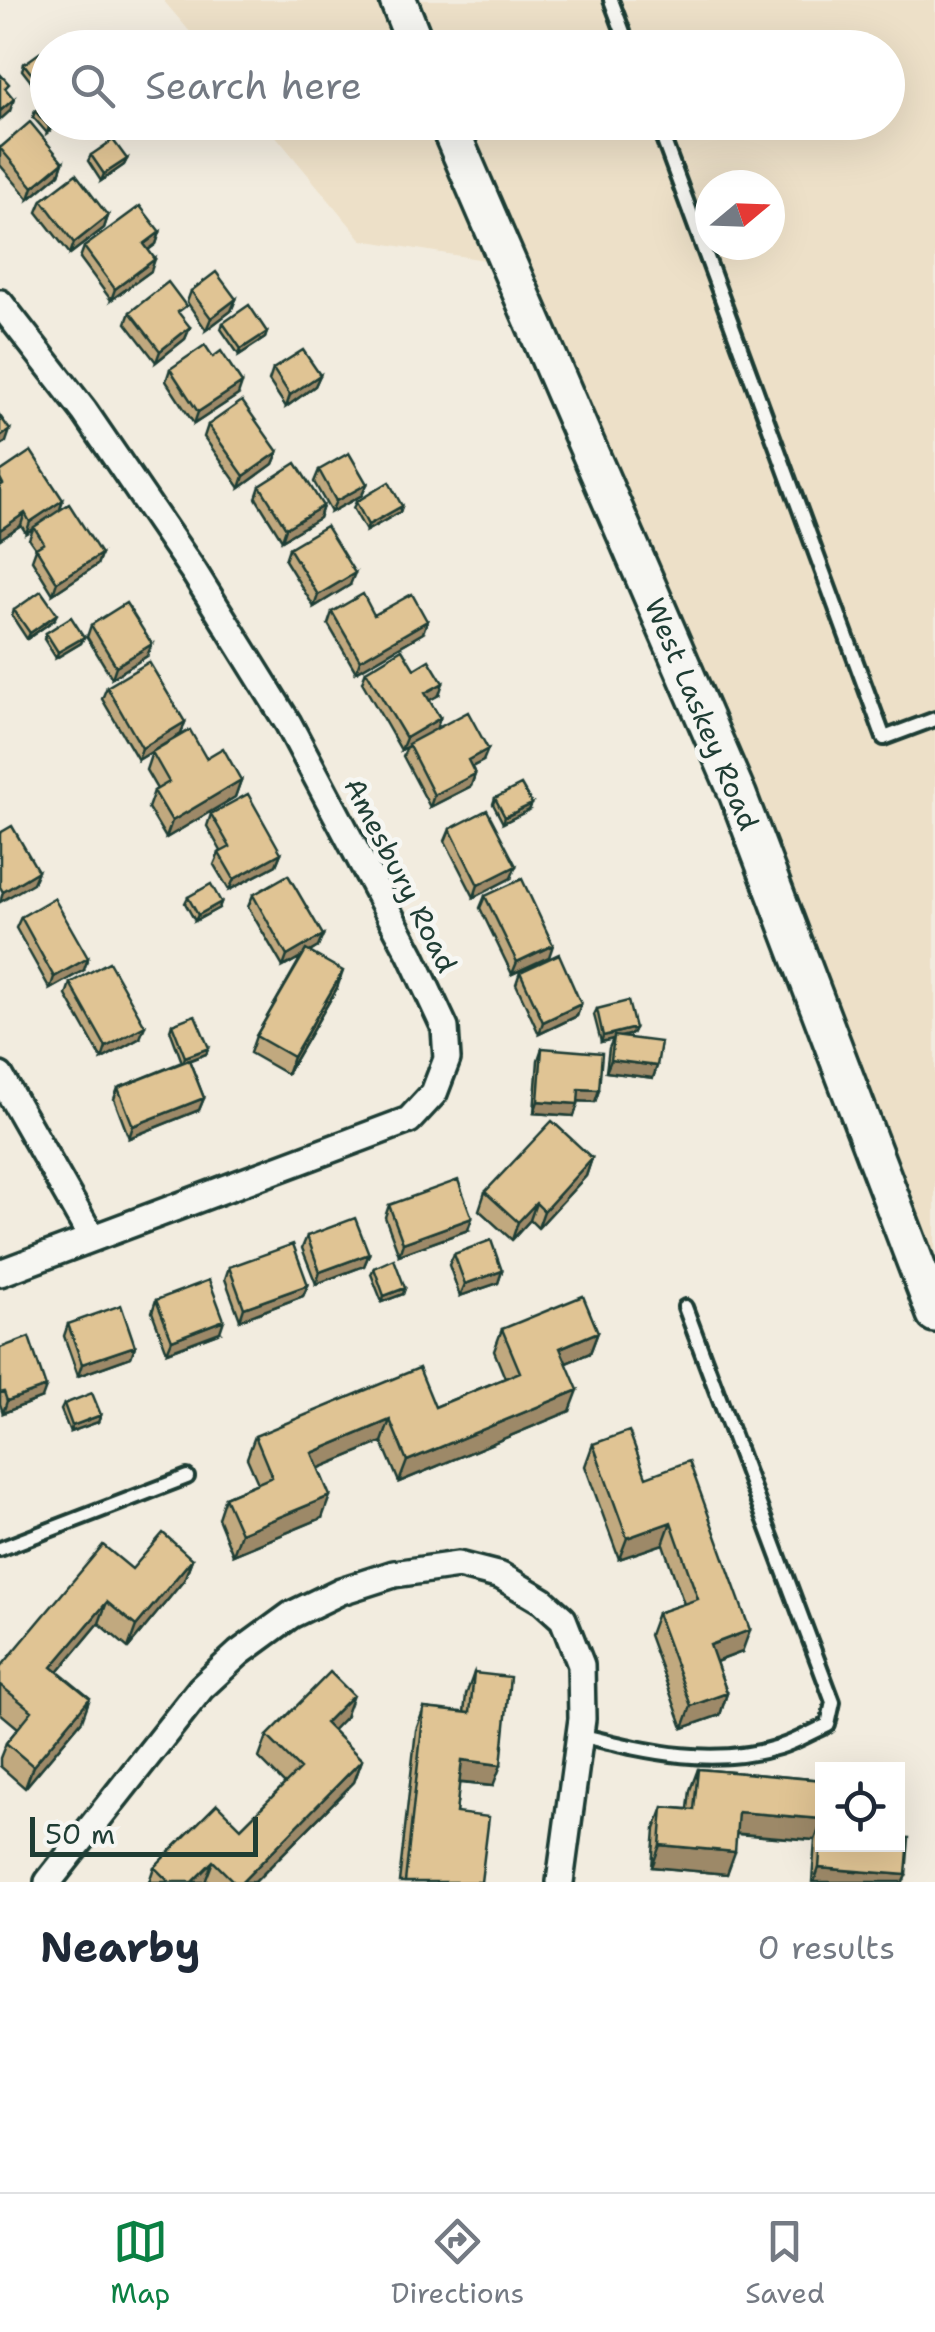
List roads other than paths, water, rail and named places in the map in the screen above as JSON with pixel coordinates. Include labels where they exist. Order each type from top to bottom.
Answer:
[{"type":"main road","points":[[398,0],[410,30]]},
{"type":"main road","name":"West Laskey Road","points":[[456,140],[743,808],[926,1262],[935,1312]]},
{"type":"street","name":"Amesbury Road","points":[[0,303],[84,411],[194,572],[278,707],[411,955],[444,1028],[446,1058],[434,1093],[409,1120],[0,1273]]},
{"type":"street","points":[[0,1076],[92,1238]]},
{"type":"street","points":[[48,1882],[202,1688],[239,1652],[292,1615],[341,1590],[394,1574],[458,1565],[480,1569],[522,1586],[543,1601],[563,1620],[581,1665],[580,1735],[560,1882]]},
{"type":"lane","points":[[612,0],[623,30]]},
{"type":"lane","points":[[664,140],[884,738],[935,719]]},
{"type":"lane","points":[[580,1735],[651,1753],[722,1759],[779,1747],[828,1725],[832,1702],[685,1308]]},
{"type":"lane","points":[[0,1549],[186,1477]]}]
